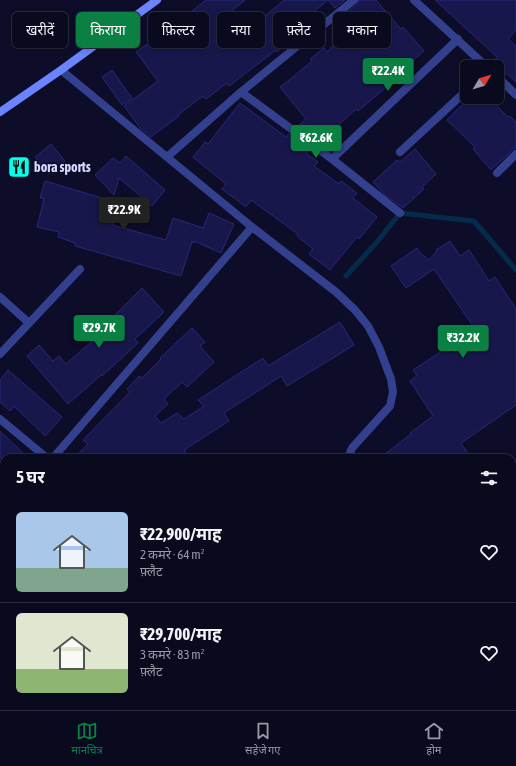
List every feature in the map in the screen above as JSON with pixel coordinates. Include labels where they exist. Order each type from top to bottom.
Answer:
[{"type":"street","points":[[1,108],[61,70],[157,0]]},
{"type":"street","points":[[167,157],[241,92],[354,0]]},
{"type":"street","points":[[414,0],[480,60]]},
{"type":"street","points":[[332,159],[458,39]]},
{"type":"street","points":[[61,70],[252,227],[336,292],[355,310],[368,326],[379,347],[391,379],[393,392],[390,406],[352,448],[350,454]]},
{"type":"street","points":[[504,83],[516,95]]},
{"type":"street","points":[[241,92],[332,159],[400,213]]},
{"type":"street","points":[[400,152],[460,96]]},
{"type":"street","points":[[498,173],[516,154]]},
{"type":"street","points":[[56,454],[252,227]]},
{"type":"street","points":[[0,354],[80,269]]},
{"type":"street","points":[[0,297],[29,323]]},
{"type":"street","points":[[0,419],[42,454]]},
{"type":"building","points":[[206,0],[245,0],[233,10],[235,12],[217,12],[217,48],[265,48],[265,16],[284,0],[328,0],[314,12],[273,12],[273,48],[282,48],[277,52],[276,50],[229,86],[227,83],[206,99],[203,96],[151,137],[141,129],[124,106],[158,81],[136,52],[148,43],[148,48],[209,48],[209,12],[191,12]]},
{"type":"building","points":[[328,0],[345,0],[335,8]]},
{"type":"building","points":[[359,0],[376,0],[386,12],[348,12],[357,4]]},
{"type":"building","points":[[435,0],[516,0],[516,30],[508,39],[516,46],[516,82],[504,72],[504,60],[495,60],[497,57]]},
{"type":"building","points":[[391,17],[401,29],[403,27],[424,51],[406,66],[383,90],[358,111],[356,109],[319,143],[297,127],[306,119],[280,87],[312,61],[310,59],[324,48],[327,52],[333,46],[333,48],[391,48]]},
{"type":"building","points":[[112,70],[132,98],[122,105],[102,77]]},
{"type":"building","points":[[240,103],[286,137],[289,134],[310,150],[306,153],[318,162],[314,166],[339,184],[341,181],[357,193],[353,198],[377,217],[359,239],[357,237],[330,270],[309,254],[313,249],[297,236],[298,234],[251,200],[246,207],[222,189],[226,184],[193,157],[205,142],[208,144]]},
{"type":"building","points":[[463,104],[495,104],[508,117],[510,116],[516,122],[516,147],[491,170],[473,149],[475,147],[447,120]]},
{"type":"building","points":[[51,144],[65,161],[49,174],[35,157]]},
{"type":"building","points":[[415,149],[436,174],[422,187],[424,189],[403,208],[384,194],[373,182],[397,160],[400,162]]},
{"type":"building","points":[[126,156],[165,190],[152,206],[119,178],[114,195],[95,175],[113,158],[120,163]]},
{"type":"building","points":[[45,181],[112,201],[106,221],[113,223],[112,225],[166,240],[173,218],[203,228],[209,213],[234,224],[221,253],[194,241],[194,243],[192,242],[181,276],[75,246],[75,243],[58,237],[59,232],[37,227],[44,199],[40,198]]},
{"type":"building","points":[[450,241],[460,256],[469,250],[489,281],[495,277],[516,309],[516,405],[461,443],[468,454],[385,454],[433,416],[410,381],[417,376],[413,370],[475,329],[434,269],[406,288],[391,266],[417,248],[420,253],[429,260],[437,251],[436,250]]},
{"type":"building","points":[[142,288],[164,312],[135,339],[138,343],[102,376],[101,375],[68,404],[27,356],[39,345],[53,361],[59,356],[66,364],[98,336],[96,334]]},
{"type":"building","points":[[340,322],[354,345],[287,386],[281,376],[224,413],[229,421],[184,450],[186,454],[78,454],[88,444],[83,440],[130,392],[127,389],[139,376],[142,378],[161,359],[160,358],[192,328],[205,342],[200,346],[214,362],[187,387],[182,382],[164,399],[168,404],[155,416],[161,423],[177,413],[184,419],[204,406],[198,400],[263,358],[268,366]]},
{"type":"building","points":[[8,370],[62,417],[45,436],[14,406],[10,411],[0,402],[0,380]]},
{"type":"building","points":[[0,431],[24,454],[0,454]]},
{"type":"waterway","points":[[346,276],[377,242],[400,213],[474,221],[516,270]]},
{"type":"place","name":"bora sports","points":[[19,167]]}]
